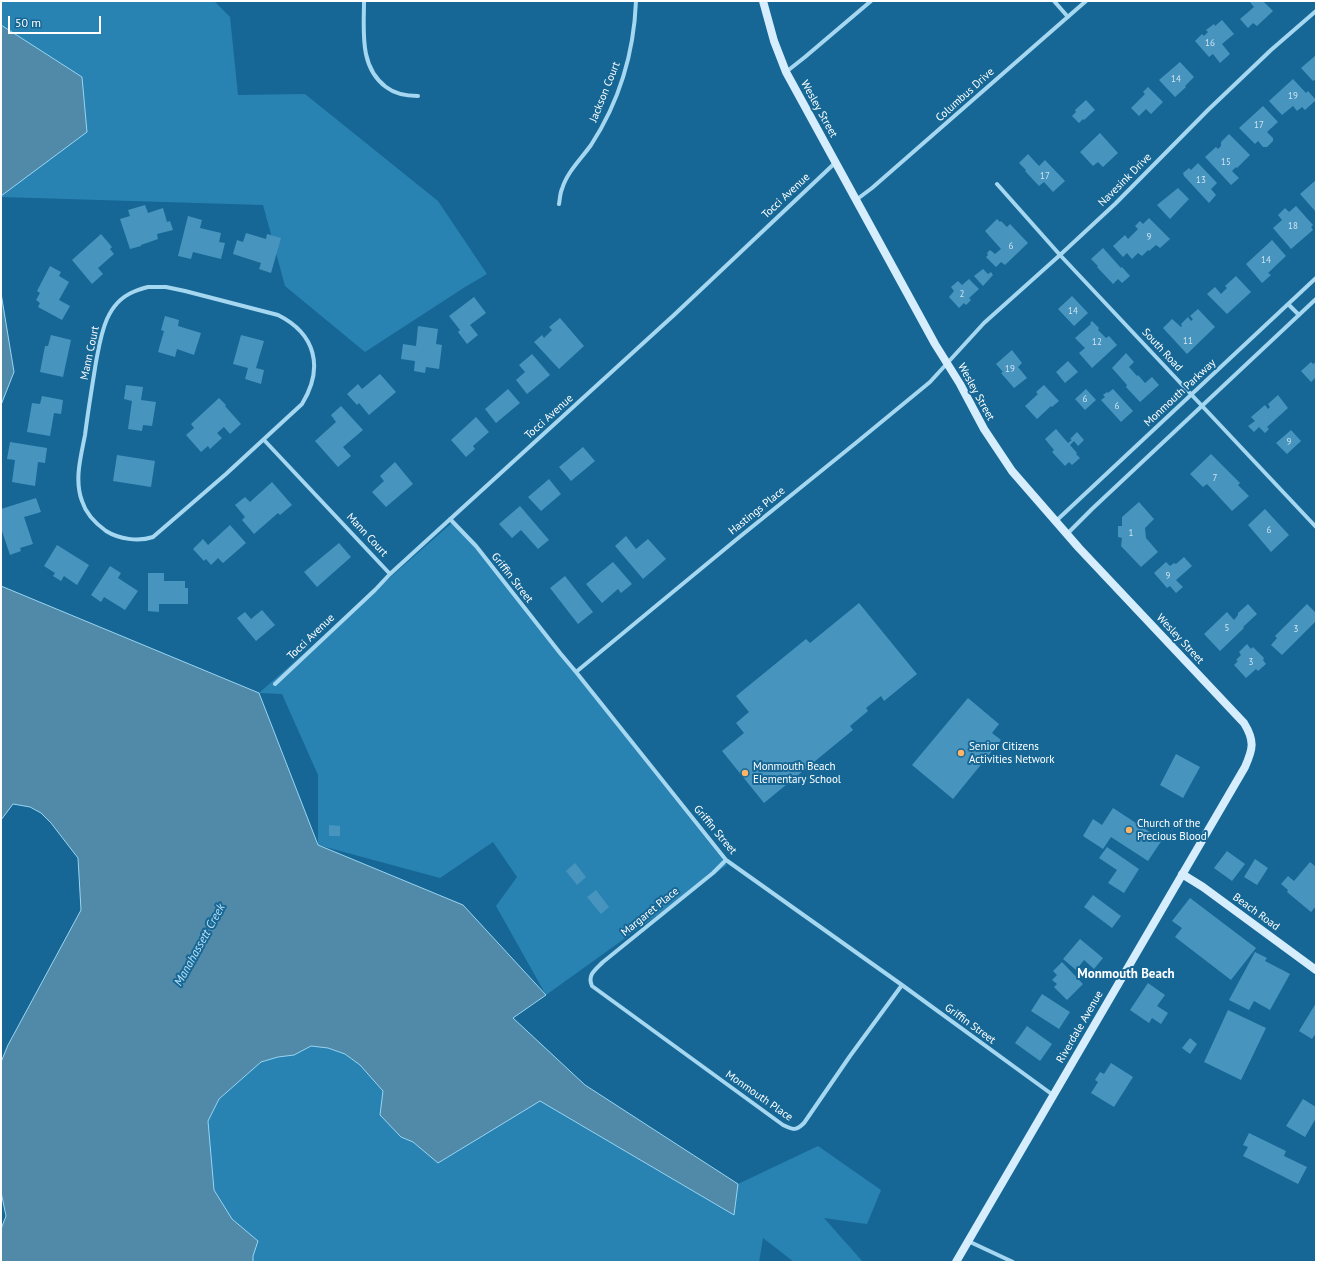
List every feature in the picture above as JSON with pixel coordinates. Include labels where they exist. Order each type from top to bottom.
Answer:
[{"type":"street","points":[[364,1],[364,41],[369,67],[379,82],[391,91],[411,96],[418,96]]},
{"type":"street","name":"Jackson Court","points":[[559,204],[565,181],[594,139],[609,112],[622,79],[630,54],[635,25],[636,1]]},
{"type":"street","name":"Wesley Street","points":[[763,1],[774,41],[786,72],[935,344],[994,446],[1012,471],[1067,535],[1244,723],[1251,739]]},
{"type":"street","points":[[786,72],[871,1]]},
{"type":"street","points":[[1054,1],[1068,17]]},
{"type":"street","name":"Columbus Drive","points":[[856,200],[884,178],[1086,1]]},
{"type":"street","name":"Navesink Drive","points":[[946,363],[984,323],[1115,204],[1208,110],[1316,10]]},
{"type":"street","name":"Tocci Avenue","points":[[275,684],[390,574],[674,315],[836,162]]},
{"type":"street","name":"South Road","points":[[997,184],[1060,255],[1316,527]]},
{"type":"street","name":"Monmouth Parkway","points":[[1056,521],[1316,278]]},
{"type":"street","name":"Mann Court","points":[[148,287],[166,287],[272,313],[286,319],[298,328],[310,347],[314,359],[314,378],[308,394],[302,404],[264,440],[153,537],[134,540],[120,537],[110,533],[97,524],[89,515],[82,501],[79,490],[79,474],[99,346],[107,316],[115,305],[133,292],[148,287]]},
{"type":"street","points":[[1067,535],[1092,509],[1316,299]]},
{"type":"street","points":[[1288,304],[1299,315]]},
{"type":"street","name":"Hastings Place","points":[[576,672],[930,382],[946,363]]},
{"type":"street","name":"Mann Court","points":[[264,440],[390,574]]},
{"type":"street","name":"Griffin Street","points":[[450,519],[476,546],[726,860],[902,984],[1053,1095]]},
{"type":"street","name":"Riverdale Avenue","points":[[956,1262],[1245,767],[1251,753],[1251,739]]},
{"type":"street","name":"Margaret Place","points":[[590,981],[590,977],[594,971],[603,962],[713,873],[726,860]]},
{"type":"street","name":"Beach Road","points":[[1182,874],[1203,887],[1316,970]]},
{"type":"street","name":"Monmouth Place","points":[[590,981],[592,986],[597,991],[792,1130],[799,1128],[804,1123],[902,984]]},
{"type":"street","points":[[968,1241],[1013,1262]]},
{"type":"shaded area","points":[[1,1],[214,1],[230,17],[238,95],[305,94],[438,201],[487,274],[365,352],[285,286],[263,205],[1,197],[82,77],[1,25]]},
{"type":"shaded area","points":[[454,521],[727,865],[546,995],[496,906],[517,877],[493,842],[440,878],[318,845],[318,775],[282,694],[259,693]]},
{"type":"shaded area","points":[[311,1046],[328,1048],[345,1054],[360,1065],[383,1091],[401,1137],[413,1142],[438,1162],[540,1101],[734,1215],[738,1184],[818,1146],[881,1190],[867,1224],[824,1218],[863,1262],[794,1262],[763,1238],[759,1262],[253,1262],[253,1256],[258,1241],[232,1219],[214,1190],[208,1121],[219,1099],[261,1062],[278,1057],[294,1055]]},
{"type":"water","points":[[1,25],[82,77],[87,132],[1,196]]},
{"type":"water","points":[[1,293],[14,372],[1,405]]},
{"type":"water","name":"Manahassett Creek","points":[[1,586],[259,693],[318,845],[463,905],[546,995],[513,1018],[585,1085],[738,1184],[734,1215],[540,1101],[438,1163],[413,1142],[401,1137],[380,1115],[383,1091],[360,1065],[345,1054],[328,1048],[311,1046],[294,1055],[278,1057],[261,1062],[219,1099],[208,1121],[214,1190],[232,1219],[258,1241],[253,1256],[253,1262],[1,1262],[1,1229],[6,1216],[1,1192],[1,1062],[8,1045],[81,910],[78,858],[51,823],[41,813],[30,807],[13,804],[1,820]]},
{"type":"building","points":[[1249,1],[1263,1],[1273,11],[1257,26],[1253,23],[1248,28],[1240,19],[1254,7]]},
{"type":"building","points":[[1222,20],[1234,34],[1222,44],[1230,54],[1220,63],[1213,54],[1209,57],[1195,41],[1202,34],[1204,36],[1208,32],[1206,30],[1214,24],[1215,26]]},
{"type":"building","points":[[1316,55],[1316,79],[1313,81],[1301,68]]},
{"type":"building","points":[[1180,62],[1194,77],[1175,97],[1159,80]]},
{"type":"building","points":[[1293,79],[1306,93],[1308,91],[1316,100],[1305,110],[1302,107],[1297,111],[1293,106],[1282,115],[1269,101]]},
{"type":"building","points":[[1148,87],[1163,102],[1151,114],[1146,109],[1139,116],[1131,108],[1145,94],[1143,92]]},
{"type":"building","points":[[1086,100],[1095,110],[1079,123],[1072,116],[1076,112],[1075,110]]},
{"type":"building","points":[[1263,106],[1278,122],[1267,132],[1273,138],[1273,141],[1267,147],[1263,147],[1258,141],[1255,144],[1239,128]]},
{"type":"building","points":[[1100,133],[1118,153],[1103,167],[1098,162],[1093,166],[1080,152]]},
{"type":"building","points":[[1229,134],[1250,155],[1232,171],[1239,178],[1231,185],[1205,157],[1216,147],[1218,149],[1221,146],[1221,142]]},
{"type":"building","points":[[1028,154],[1039,166],[1045,160],[1065,181],[1053,192],[1044,182],[1039,186],[1019,163]]},
{"type":"building","points":[[1198,163],[1217,183],[1211,189],[1216,195],[1209,203],[1184,176],[1183,173],[1189,168],[1191,170]]},
{"type":"building","points":[[1316,180],[1316,212],[1300,194]]},
{"type":"building","points":[[1178,188],[1189,199],[1170,219],[1157,205]]},
{"type":"building","points":[[145,205],[148,213],[163,208],[167,222],[170,221],[173,230],[157,234],[158,239],[130,249],[120,219],[130,216],[128,210]]},
{"type":"building","points":[[1296,206],[1313,225],[1311,227],[1313,230],[1291,249],[1273,228],[1282,220],[1278,215],[1285,208],[1289,212]]},
{"type":"building","points":[[188,216],[202,220],[200,228],[221,233],[219,242],[225,243],[221,259],[193,252],[191,259],[178,256]]},
{"type":"building","points":[[1149,218],[1170,239],[1160,248],[1156,245],[1142,256],[1138,253],[1132,259],[1127,253],[1123,257],[1113,246],[1125,235],[1128,239],[1138,229],[1135,226],[1140,221],[1143,224]]},
{"type":"building","points":[[997,219],[1007,227],[1010,224],[1028,243],[1005,265],[1001,262],[996,267],[986,257],[988,255],[987,253],[990,250],[995,254],[1001,249],[985,231]]},
{"type":"building","points":[[246,233],[266,239],[267,234],[281,238],[271,273],[259,269],[261,263],[233,254],[237,240],[243,242]]},
{"type":"building","points":[[101,234],[112,247],[110,249],[114,254],[98,268],[103,274],[92,284],[72,260]]},
{"type":"building","points":[[1272,240],[1286,256],[1268,273],[1271,275],[1262,283],[1246,264]]},
{"type":"building","points":[[1103,248],[1130,276],[1122,283],[1118,279],[1113,284],[1091,259]]},
{"type":"building","points":[[50,266],[61,272],[59,276],[69,282],[59,300],[70,306],[62,320],[38,307],[40,303],[36,300],[40,293],[37,291]]},
{"type":"building","points":[[983,269],[988,274],[991,272],[993,275],[983,286],[974,276]]},
{"type":"building","points":[[1236,276],[1251,292],[1227,314],[1207,294],[1215,287],[1221,294],[1227,288],[1225,286]]},
{"type":"building","points":[[969,279],[979,289],[969,298],[971,300],[966,305],[964,303],[959,308],[949,297],[954,291],[951,287],[958,281],[962,285]]},
{"type":"building","points":[[1072,296],[1088,313],[1074,326],[1058,309]]},
{"type":"building","points":[[474,297],[486,313],[470,325],[478,335],[467,344],[458,332],[460,330],[449,316]]},
{"type":"building","points":[[1198,309],[1215,327],[1187,354],[1163,328],[1172,319],[1181,327],[1181,324],[1188,317],[1191,321],[1193,319],[1190,316]]},
{"type":"building","points":[[165,316],[179,320],[178,326],[201,333],[194,355],[177,349],[175,357],[158,352],[164,331],[161,330]]},
{"type":"building","points":[[560,318],[584,346],[559,369],[534,342],[542,335],[544,338],[552,330],[549,327]]},
{"type":"building","points":[[1092,321],[1106,338],[1109,336],[1117,345],[1092,368],[1079,353],[1085,348],[1075,338],[1091,324],[1090,323]]},
{"type":"building","points":[[418,326],[438,329],[436,344],[442,345],[439,369],[426,367],[425,373],[414,371],[415,361],[401,359],[403,344],[416,346]]},
{"type":"building","points":[[51,335],[71,340],[63,377],[40,372],[45,346],[48,346]]},
{"type":"building","points":[[241,335],[264,341],[256,368],[264,370],[261,384],[245,379],[248,368],[233,364]]},
{"type":"building","points":[[1012,350],[1022,363],[1018,367],[1027,378],[1014,388],[1001,373],[1003,372],[996,364]]},
{"type":"building","points":[[1126,353],[1134,362],[1129,367],[1137,376],[1138,375],[1145,383],[1152,377],[1159,385],[1140,402],[1126,387],[1127,385],[1112,368]]},
{"type":"building","points":[[532,354],[550,375],[527,394],[516,380],[525,372],[519,365]]},
{"type":"building","points":[[1068,361],[1078,372],[1065,383],[1056,372]]},
{"type":"building","points":[[1311,362],[1313,364],[1316,362],[1316,377],[1311,382],[1301,371]]},
{"type":"building","points":[[380,374],[396,392],[369,415],[359,403],[357,405],[347,394],[358,384],[362,389]]},
{"type":"building","points":[[126,385],[143,387],[141,400],[156,402],[152,426],[143,425],[142,431],[128,429],[132,401],[124,399]]},
{"type":"building","points":[[1044,385],[1059,401],[1037,419],[1025,406],[1038,394],[1036,392]]},
{"type":"building","points":[[508,389],[520,403],[496,423],[485,409]]},
{"type":"building","points":[[1086,389],[1096,400],[1085,410],[1075,399]]},
{"type":"building","points":[[1113,389],[1133,411],[1121,422],[1101,400],[1105,397],[1103,395]]},
{"type":"building","points":[[1278,395],[1288,408],[1267,427],[1269,429],[1265,433],[1259,427],[1254,432],[1248,426],[1255,421],[1251,417],[1265,405],[1268,409],[1270,407],[1268,404]]},
{"type":"building","points":[[42,396],[63,400],[61,414],[54,413],[50,436],[27,432],[32,403],[40,404]]},
{"type":"building","points":[[219,398],[241,424],[230,434],[224,427],[217,433],[222,438],[210,449],[208,446],[201,452],[186,435],[194,428],[191,424]]},
{"type":"building","points":[[341,406],[363,430],[343,447],[351,456],[338,467],[315,441],[336,422],[331,415]]},
{"type":"building","points":[[476,417],[489,432],[473,446],[475,449],[466,457],[451,440]]},
{"type":"building","points":[[1056,429],[1068,443],[1077,432],[1084,440],[1078,446],[1074,441],[1070,445],[1080,458],[1072,465],[1069,462],[1065,466],[1052,452],[1054,450],[1045,439]]},
{"type":"building","points":[[1291,430],[1301,441],[1287,454],[1276,443]]},
{"type":"building","points":[[10,442],[47,448],[45,463],[38,462],[35,486],[12,482],[15,460],[7,459]]},
{"type":"building","points":[[583,447],[595,461],[571,481],[559,467]]},
{"type":"building","points":[[1211,454],[1240,483],[1238,485],[1249,496],[1232,511],[1207,484],[1203,487],[1190,474]]},
{"type":"building","points":[[117,455],[155,461],[151,487],[113,481]]},
{"type":"building","points":[[395,462],[413,484],[386,507],[372,492],[384,481],[380,476]]},
{"type":"building","points":[[549,479],[561,494],[541,511],[528,497]]},
{"type":"building","points":[[272,482],[292,505],[280,515],[278,513],[254,534],[242,520],[245,517],[235,505],[245,497],[250,502]]},
{"type":"building","points":[[36,498],[41,512],[24,517],[33,544],[20,548],[21,551],[10,555],[1,528],[1,509]]},
{"type":"building","points":[[1139,502],[1154,519],[1145,528],[1146,538],[1158,552],[1141,567],[1121,546],[1122,538],[1118,537],[1118,526],[1122,526],[1122,517]]},
{"type":"building","points":[[520,506],[549,540],[538,549],[521,530],[512,538],[499,524]]},
{"type":"building","points":[[1265,509],[1289,535],[1271,552],[1248,525]]},
{"type":"building","points":[[230,525],[246,543],[223,563],[218,558],[211,565],[206,559],[204,561],[193,549],[203,539],[208,545]]},
{"type":"building","points":[[626,536],[636,549],[648,539],[666,559],[643,579],[615,546]]},
{"type":"building","points":[[339,543],[351,557],[317,587],[304,572]]},
{"type":"building","points":[[57,545],[89,565],[77,585],[64,576],[61,581],[53,576],[55,573],[44,566]]},
{"type":"building","points":[[1184,557],[1192,566],[1176,580],[1183,587],[1176,593],[1170,586],[1167,588],[1154,573],[1166,562],[1170,566],[1174,563],[1176,564]]},
{"type":"building","points":[[613,562],[632,584],[621,593],[618,589],[602,603],[586,584]]},
{"type":"building","points":[[110,566],[121,573],[118,578],[138,591],[125,610],[104,597],[101,602],[91,595]]},
{"type":"building","points":[[148,573],[164,573],[164,581],[185,581],[185,588],[188,588],[188,604],[159,604],[159,612],[148,611]]},
{"type":"building","points":[[565,576],[593,612],[578,624],[550,588]]},
{"type":"building","points":[[859,603],[917,674],[884,701],[881,696],[866,708],[868,711],[850,726],[853,730],[764,803],[722,751],[744,733],[736,723],[749,712],[736,696],[806,639],[810,643]]},
{"type":"building","points":[[1248,604],[1257,614],[1220,651],[1204,634],[1227,612],[1234,620],[1238,613]]},
{"type":"building","points":[[1307,604],[1316,613],[1316,621],[1282,655],[1271,645],[1277,638],[1275,636]]},
{"type":"building","points":[[262,610],[275,625],[256,641],[237,618],[245,612],[251,619]]},
{"type":"building","points":[[1247,644],[1251,649],[1253,647],[1264,658],[1263,660],[1266,664],[1258,671],[1256,669],[1246,678],[1234,665],[1238,661],[1236,660],[1241,655],[1239,652]]},
{"type":"building","points":[[968,698],[999,724],[992,733],[1001,740],[953,799],[912,765]]},
{"type":"building","points":[[1176,754],[1200,767],[1183,798],[1160,785]]},
{"type":"building","points":[[1113,808],[1162,840],[1148,861],[1111,837],[1103,849],[1083,836],[1093,819],[1102,825]]},
{"type":"building","points":[[329,825],[340,826],[340,836],[329,836]]},
{"type":"building","points":[[1107,847],[1139,869],[1124,893],[1108,883],[1117,870],[1099,858]]},
{"type":"building","points":[[1227,851],[1245,864],[1232,881],[1214,868]]},
{"type":"building","points":[[1255,859],[1268,868],[1257,885],[1244,877]]},
{"type":"building","points":[[1310,862],[1316,867],[1316,906],[1311,912],[1287,892],[1288,890],[1281,884],[1288,876],[1294,881]]},
{"type":"building","points":[[575,863],[586,877],[577,885],[566,871]]},
{"type":"building","points":[[596,890],[609,907],[601,914],[587,897]]},
{"type":"building","points":[[1093,895],[1121,916],[1112,928],[1084,907]]},
{"type":"building","points":[[1190,898],[1256,948],[1231,980],[1175,937],[1182,928],[1172,921]]},
{"type":"building","points":[[1080,939],[1103,958],[1094,969],[1084,960],[1076,970],[1063,959]]},
{"type":"building","points":[[1255,952],[1267,958],[1265,961],[1290,974],[1270,1010],[1254,1001],[1249,1010],[1229,1000]]},
{"type":"building","points":[[1062,962],[1083,984],[1067,1000],[1054,987],[1057,984],[1052,980],[1057,975],[1053,971]]},
{"type":"building","points":[[1148,983],[1165,995],[1157,1006],[1168,1013],[1161,1024],[1152,1018],[1149,1023],[1130,1010]]},
{"type":"building","points":[[1042,994],[1070,1012],[1059,1029],[1031,1011]]},
{"type":"building","points":[[1316,1003],[1316,1033],[1312,1039],[1299,1031]]},
{"type":"building","points":[[1228,1010],[1266,1028],[1241,1080],[1204,1062]]},
{"type":"building","points":[[1027,1026],[1052,1044],[1040,1061],[1015,1043]]},
{"type":"building","points":[[1190,1038],[1197,1044],[1190,1054],[1182,1048]]},
{"type":"building","points":[[1111,1063],[1133,1077],[1114,1107],[1091,1093],[1098,1082],[1095,1080],[1100,1072],[1104,1074]]},
{"type":"building","points":[[1303,1099],[1316,1107],[1316,1118],[1305,1137],[1286,1126]]},
{"type":"building","points":[[1249,1133],[1286,1151],[1284,1156],[1307,1167],[1298,1184],[1243,1156],[1248,1147],[1243,1145]]},
{"type":"place","name":"Senior Citizens Activities Network","points":[[961,753]]},
{"type":"place","name":"Monmouth Beach Elementary School","points":[[745,773]]},
{"type":"place","name":"Church of the Precious Blood","points":[[1129,830]]},
{"type":"district","name":"Monmouth Beach","points":[[1126,974]]}]
